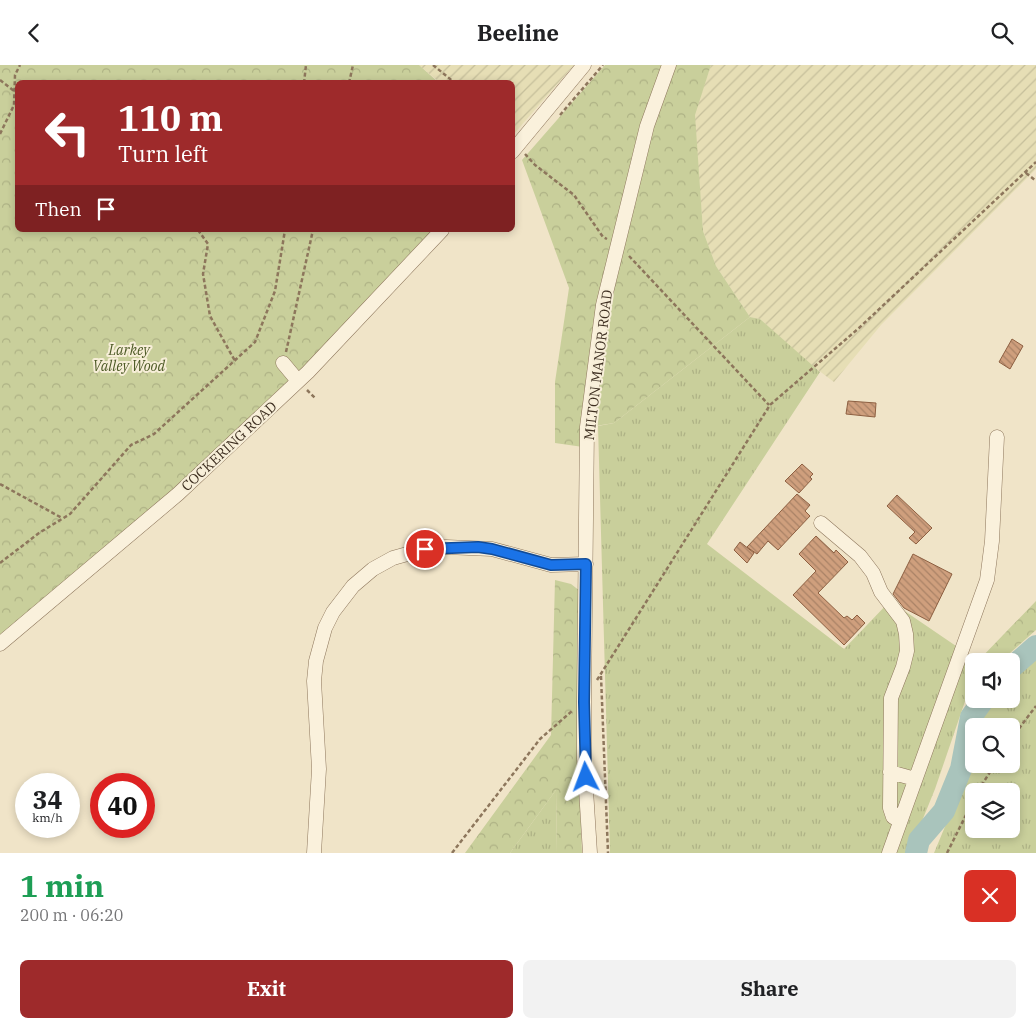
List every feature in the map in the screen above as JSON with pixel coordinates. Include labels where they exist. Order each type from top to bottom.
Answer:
[{"type":"street","points":[[515,149],[584,65]]},
{"type":"street","name":"MILTON MANOR ROAD","points":[[590,853],[584,758],[588,427],[603,305],[647,126],[669,65]]},
{"type":"street","name":"COCKERING ROAD","points":[[0,644],[178,494],[298,381],[440,232]]},
{"type":"street","points":[[283,363],[298,381]]},
{"type":"street","points":[[889,853],[987,580],[992,541],[997,437]]},
{"type":"street","points":[[821,523],[860,556],[873,573],[881,592],[903,621],[907,651],[891,698],[890,808],[893,817],[900,821]]},
{"type":"street","points":[[314,853],[319,760],[314,681],[316,661],[325,627],[333,612],[352,586],[373,569],[393,559],[418,551],[446,547],[492,549],[551,565],[586,564]]},
{"type":"street","points":[[890,772],[915,779]]},
{"type":"path","points":[[15,80],[15,75],[20,65]]},
{"type":"path","points":[[304,80],[306,65]]},
{"type":"path","points":[[350,80],[353,65]]},
{"type":"path","points":[[433,65],[451,80]]},
{"type":"path","points":[[0,80],[15,92]]},
{"type":"path","points":[[0,134],[15,99]]},
{"type":"path","points":[[524,139],[522,151],[536,165],[574,195],[603,237]]},
{"type":"path","points":[[597,681],[770,405],[860,328],[1036,162]]},
{"type":"path","points":[[1026,173],[1036,181]]},
{"type":"path","points":[[199,232],[208,244],[203,274],[210,316],[235,361]]},
{"type":"path","points":[[0,563],[38,533],[70,514],[131,445],[154,434],[255,342],[275,291],[285,232]]},
{"type":"path","points":[[283,363],[313,232]]},
{"type":"path","points":[[618,244],[770,405]]},
{"type":"path","points":[[0,484],[63,519]]},
{"type":"path","points":[[601,674],[608,853]]},
{"type":"path","points":[[452,853],[540,739],[584,702]]},
{"type":"path","points":[[1020,727],[1036,705]]},
{"type":"path","points":[[949,853],[951,843],[965,816]]},
{"type":"shaded area","points":[[419,65],[574,65],[515,133],[515,80],[437,80]]},
{"type":"shaded area","points":[[711,65],[1036,65],[1036,169],[881,325],[834,382],[802,358],[760,319],[750,317],[716,266],[703,231],[694,115]]},
{"type":"green space","name":"Larkey Valley Wood","points":[[0,65],[419,65],[436,80],[15,80],[15,232],[438,232],[379,298],[167,497],[0,639]]},
{"type":"green space","points":[[605,65],[711,65],[695,115],[703,231],[716,266],[750,317],[614,423],[583,428],[583,447],[555,443],[555,382],[569,288],[522,160]]},
{"type":"green space","points":[[750,317],[760,319],[820,372],[707,544],[844,649],[890,601],[966,653],[965,701],[935,789],[909,853],[610,853],[598,426],[614,423]]},
{"type":"green space","points":[[555,580],[571,584],[580,591],[578,742],[582,853],[557,853],[556,790],[510,853],[465,853],[551,735]]},
{"type":"green space","points":[[1036,601],[1036,630],[1010,653],[986,653]]},
{"type":"green space","points":[[1036,657],[1036,853],[934,853],[966,773],[1020,773],[1020,718],[982,718],[986,708],[1020,708],[1020,673],[1029,661]]},
{"type":"green space","points":[[556,790],[557,853],[510,853]]},
{"type":"building","points":[[1012,339],[1023,346],[1010,369],[999,362]]},
{"type":"building","points":[[848,401],[876,403],[875,417],[846,414]]},
{"type":"building","points":[[802,464],[813,474],[810,477],[812,479],[799,493],[785,481]]},
{"type":"building","points":[[797,494],[810,505],[805,511],[810,516],[778,550],[768,541],[757,554],[747,547]]},
{"type":"building","points":[[897,495],[932,528],[916,544],[909,538],[915,532],[887,506]]},
{"type":"building","points":[[816,536],[834,553],[836,550],[848,562],[818,593],[844,618],[847,616],[852,620],[857,615],[865,623],[844,645],[793,595],[816,571],[799,554]]},
{"type":"building","points":[[740,542],[754,553],[747,563],[734,550]]},
{"type":"building","points":[[913,554],[952,574],[929,621],[904,608],[893,594]]},
{"type":"waterway","points":[[1020,660],[1036,646]]},
{"type":"waterway","points":[[916,853],[919,840],[944,811],[961,769],[971,717],[978,708]]},
{"type":"route","points":[[425,549],[478,547],[551,565],[586,564],[584,758],[586,777]]}]
